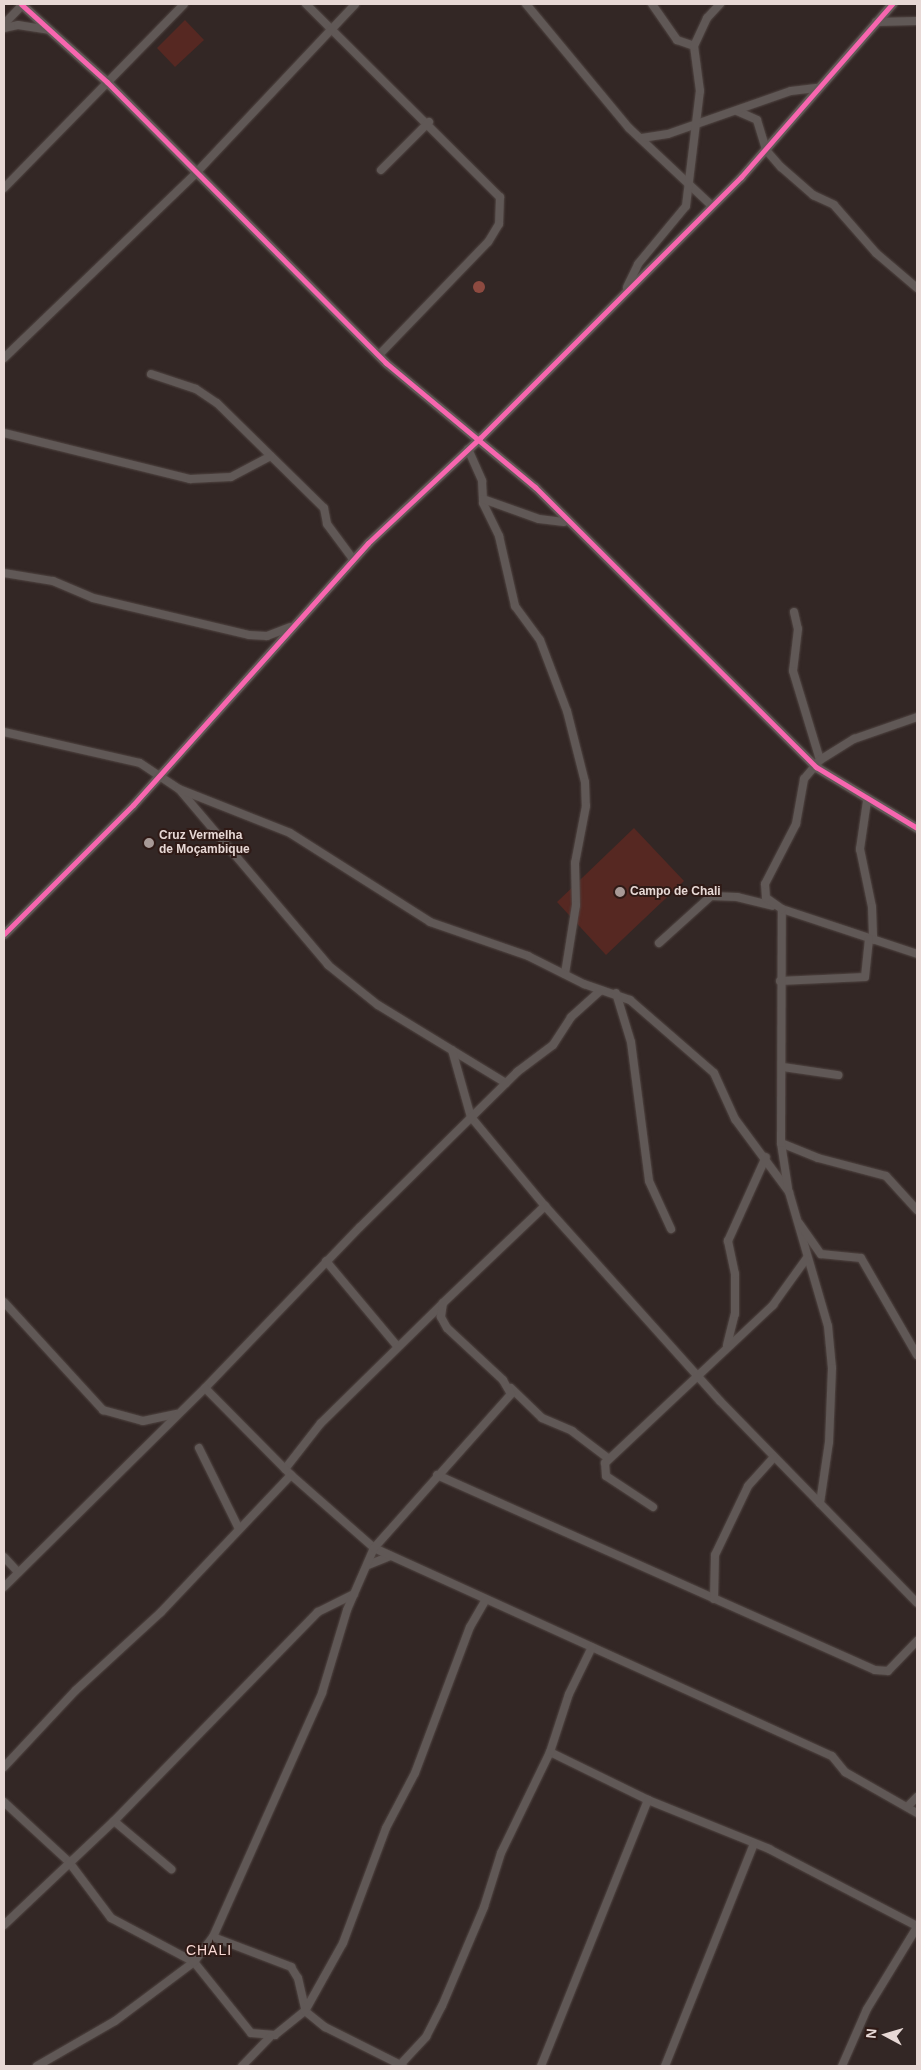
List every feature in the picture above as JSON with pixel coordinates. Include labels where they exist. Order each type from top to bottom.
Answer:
[{"type":"street","points":[[4,24],[22,4],[107,82],[378,356],[480,438],[564,522],[818,763],[868,801],[917,827]]},
{"type":"street","points":[[4,188],[184,4]]},
{"type":"street","points":[[306,4],[429,122],[500,197],[499,224],[466,266],[378,356]]},
{"type":"street","points":[[4,358],[196,173],[355,4]]},
{"type":"street","points":[[526,4],[629,128],[642,138],[688,185],[712,206]]},
{"type":"street","points":[[652,4],[677,40],[694,46]]},
{"type":"street","points":[[627,287],[638,264],[680,220],[698,124],[700,91],[694,46],[707,18],[720,4]]},
{"type":"street","points":[[4,934],[159,776],[290,627],[353,559],[480,438],[627,287],[712,206],[766,150],[816,88],[892,4]]},
{"type":"street","points":[[876,22],[917,21]]},
{"type":"street","points":[[4,28],[18,25],[49,30]]},
{"type":"street","points":[[642,138],[698,124],[737,110],[816,88]]},
{"type":"street","points":[[737,110],[758,120],[766,150],[802,186],[834,205],[876,253],[917,288]]},
{"type":"street","points":[[381,170],[429,122]]},
{"type":"street","points":[[151,374],[207,394],[324,508],[327,524],[353,559]]},
{"type":"street","points":[[4,433],[190,479],[231,477],[271,456]]},
{"type":"street","points":[[468,449],[482,481],[483,499],[499,536],[515,606],[540,640],[567,711],[585,782],[586,806],[575,862],[576,905],[565,974]]},
{"type":"street","points":[[483,499],[538,519],[564,522]]},
{"type":"street","points":[[4,573],[53,581],[93,598],[249,635],[267,636],[290,627]]},
{"type":"street","points":[[794,612],[798,629],[793,671],[818,763]]},
{"type":"street","points":[[772,906],[763,892],[765,884],[796,824],[804,779],[818,763],[854,739],[917,717]]},
{"type":"street","points":[[4,732],[137,762],[179,789],[275,825],[430,922],[528,956],[600,991],[616,993],[666,1028],[714,1073],[735,1119],[766,1157],[789,1192]]},
{"type":"street","points":[[179,789],[328,965],[363,995],[506,1083]]},
{"type":"street","points":[[780,982],[865,977],[871,939],[872,907],[860,849],[868,801]]},
{"type":"street","points":[[659,944],[711,896],[737,897],[782,909],[914,953],[917,960]]},
{"type":"street","points":[[782,909],[780,982],[783,1067],[781,1143],[789,1192],[798,1221],[806,1259],[828,1326],[832,1368],[829,1442],[820,1503]]},
{"type":"street","points":[[4,1587],[205,1388],[326,1261],[506,1083],[553,1044],[571,1017],[600,991]]},
{"type":"street","points":[[616,993],[631,1042],[649,1181],[671,1229]]},
{"type":"street","points":[[452,1050],[472,1117],[545,1206],[773,1458],[820,1503],[917,1603]]},
{"type":"street","points":[[783,1067],[838,1076]]},
{"type":"street","points":[[781,1143],[818,1158],[886,1176],[917,1210]]},
{"type":"street","points":[[726,1347],[735,1314],[729,1236],[766,1157]]},
{"type":"street","points":[[4,1767],[239,1529],[288,1472],[321,1423],[545,1206]]},
{"type":"street","points":[[798,1221],[821,1254],[861,1258],[917,1355]]},
{"type":"street","points":[[654,1507],[606,1476],[603,1466],[696,1374],[773,1305],[806,1259]]},
{"type":"street","points":[[326,1261],[398,1347]]},
{"type":"street","points":[[4,1302],[103,1410],[143,1421],[178,1414]]},
{"type":"street","points":[[443,1303],[441,1316],[447,1328],[542,1418],[572,1431],[609,1458]]},
{"type":"street","points":[[205,1388],[288,1472],[374,1548],[484,1601],[592,1647],[832,1756],[845,1772],[917,1813]]},
{"type":"street","points":[[37,2066],[97,2034],[194,1962],[213,1937],[322,1693],[354,1594],[374,1548],[508,1399],[511,1388]]},
{"type":"street","points":[[199,1448],[239,1529]]},
{"type":"street","points":[[714,1599],[712,1581],[715,1555],[748,1486],[773,1458]]},
{"type":"street","points":[[438,1475],[875,1670],[888,1670],[917,1641]]},
{"type":"street","points":[[368,1565],[390,1556]]},
{"type":"street","points":[[4,1557],[18,1572]]},
{"type":"street","points":[[699,1592],[712,1581]]},
{"type":"street","points":[[4,1925],[114,1821],[318,1612],[354,1594]]},
{"type":"street","points":[[242,2066],[270,2037],[305,2011],[343,1943],[386,1828],[415,1773],[470,1628],[484,1601]]},
{"type":"street","points":[[213,1937],[291,1967],[298,1978],[305,2011],[325,2027],[401,2065],[434,2023],[484,1908],[501,1853],[550,1752],[569,1694],[592,1647]]},
{"type":"street","points":[[550,1752],[648,1800],[754,1843],[917,1926],[867,2010],[842,2066]]},
{"type":"street","points":[[907,1807],[917,1796]]},
{"type":"street","points":[[541,2066],[648,1800]]},
{"type":"street","points":[[4,1802],[69,1862],[111,1918],[194,1962],[251,2033],[257,2049]]},
{"type":"street","points":[[114,1821],[171,1869]]},
{"type":"street","points":[[665,2066],[754,1843]]},
{"type":"street","points":[[251,2033],[270,2037]]},
{"type":"shaded area","points":[[185,20],[204,40],[175,67],[157,48]]},
{"type":"shaded area","points":[[477,281],[481,281],[485,287],[481,293],[477,293],[473,289],[473,285]]},
{"type":"shaded area","name":"Campo de Chali","points":[[634,828],[684,881],[606,955],[557,902]]},
{"type":"cycle path","points":[[21,4],[107,82],[386,363],[535,487],[816,767],[917,828]]},
{"type":"cycle path","points":[[4,934],[133,805],[368,543],[480,438],[741,177],[892,4]]},
{"type":"place","name":"Cruz Vermelha de Moçambique","points":[[149,843]]},
{"type":"place","name":"Campo de Chali","points":[[620,892]]},
{"type":"district","name":"CHALI","points":[[209,1950]]}]
